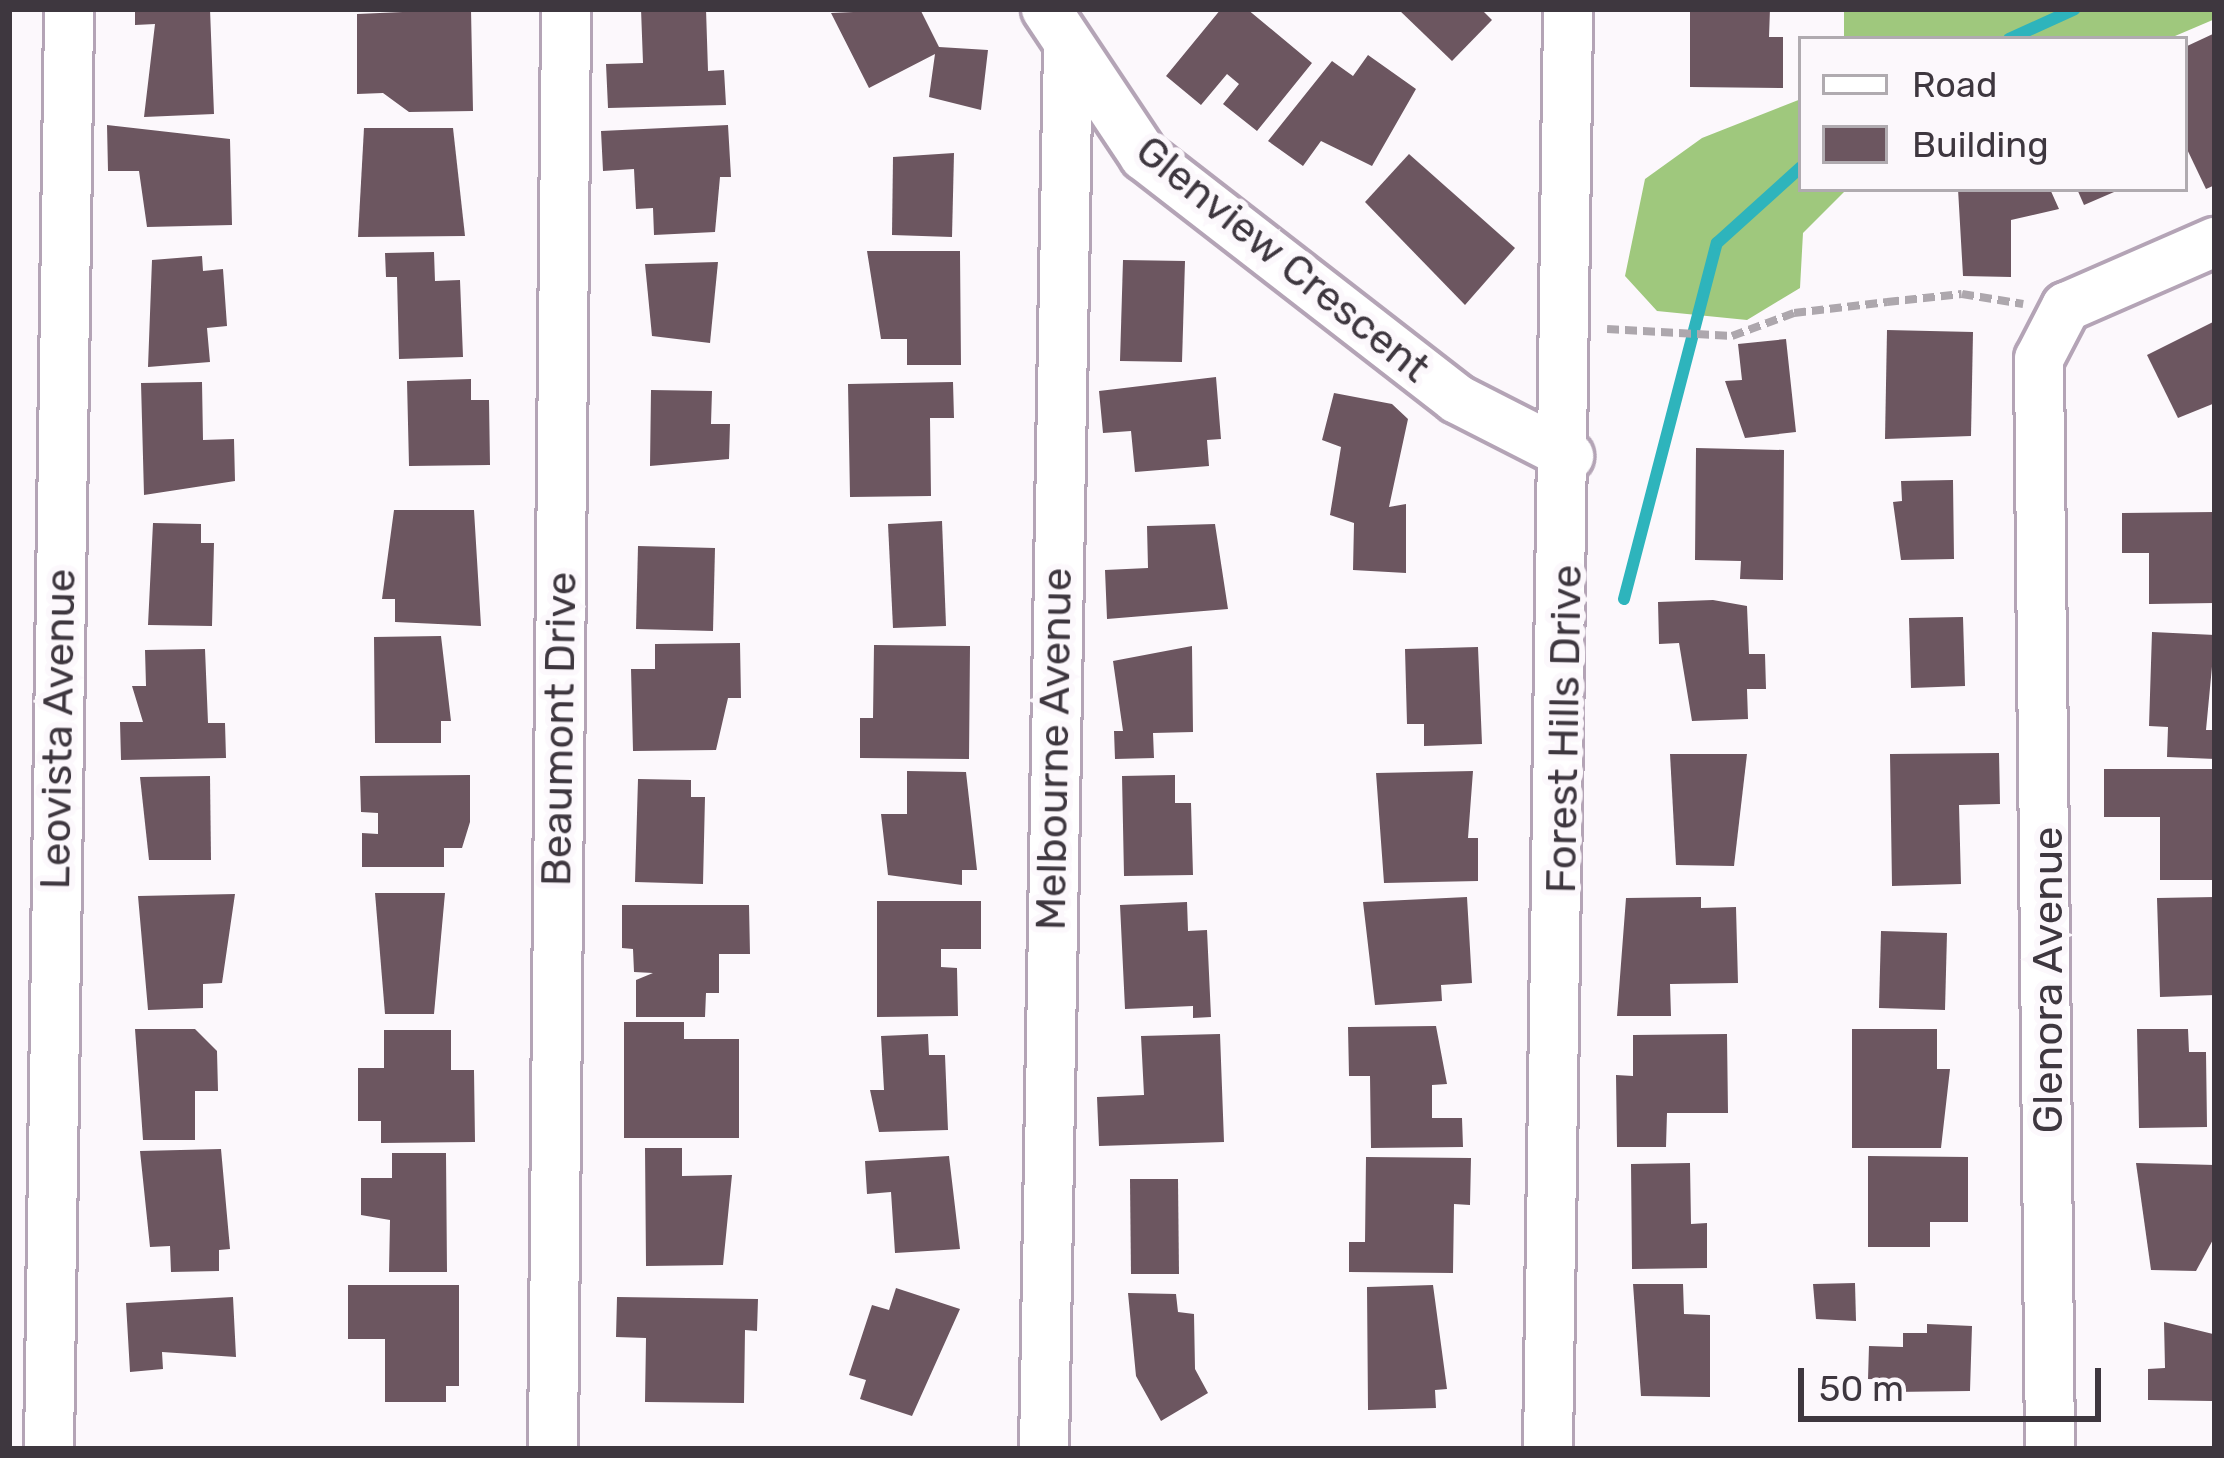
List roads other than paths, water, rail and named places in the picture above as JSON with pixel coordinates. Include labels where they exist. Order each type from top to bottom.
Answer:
[{"type":"street","name":"Leovista Avenue","points":[[49,1449],[69,9]]},
{"type":"street","name":"Beaumont Drive","points":[[553,1449],[566,9]]},
{"type":"street","name":"Forest Hills Drive","points":[[1548,1449],[1569,456],[1568,9]]},
{"type":"street","name":"Glenview Crescent","points":[[1057,29],[1144,156],[1457,399],[1569,456]]},
{"type":"street","name":"Melbourne Avenue","points":[[1044,1449],[1057,29]]},
{"type":"street","name":"Glenora Avenue","points":[[2050,1449],[2045,511],[2039,359],[2066,307],[2215,242]]},
{"type":"waterway","points":[[2016,36],[2075,9]]},
{"type":"waterway","points":[[1624,599],[1717,243],[1798,170]]}]
